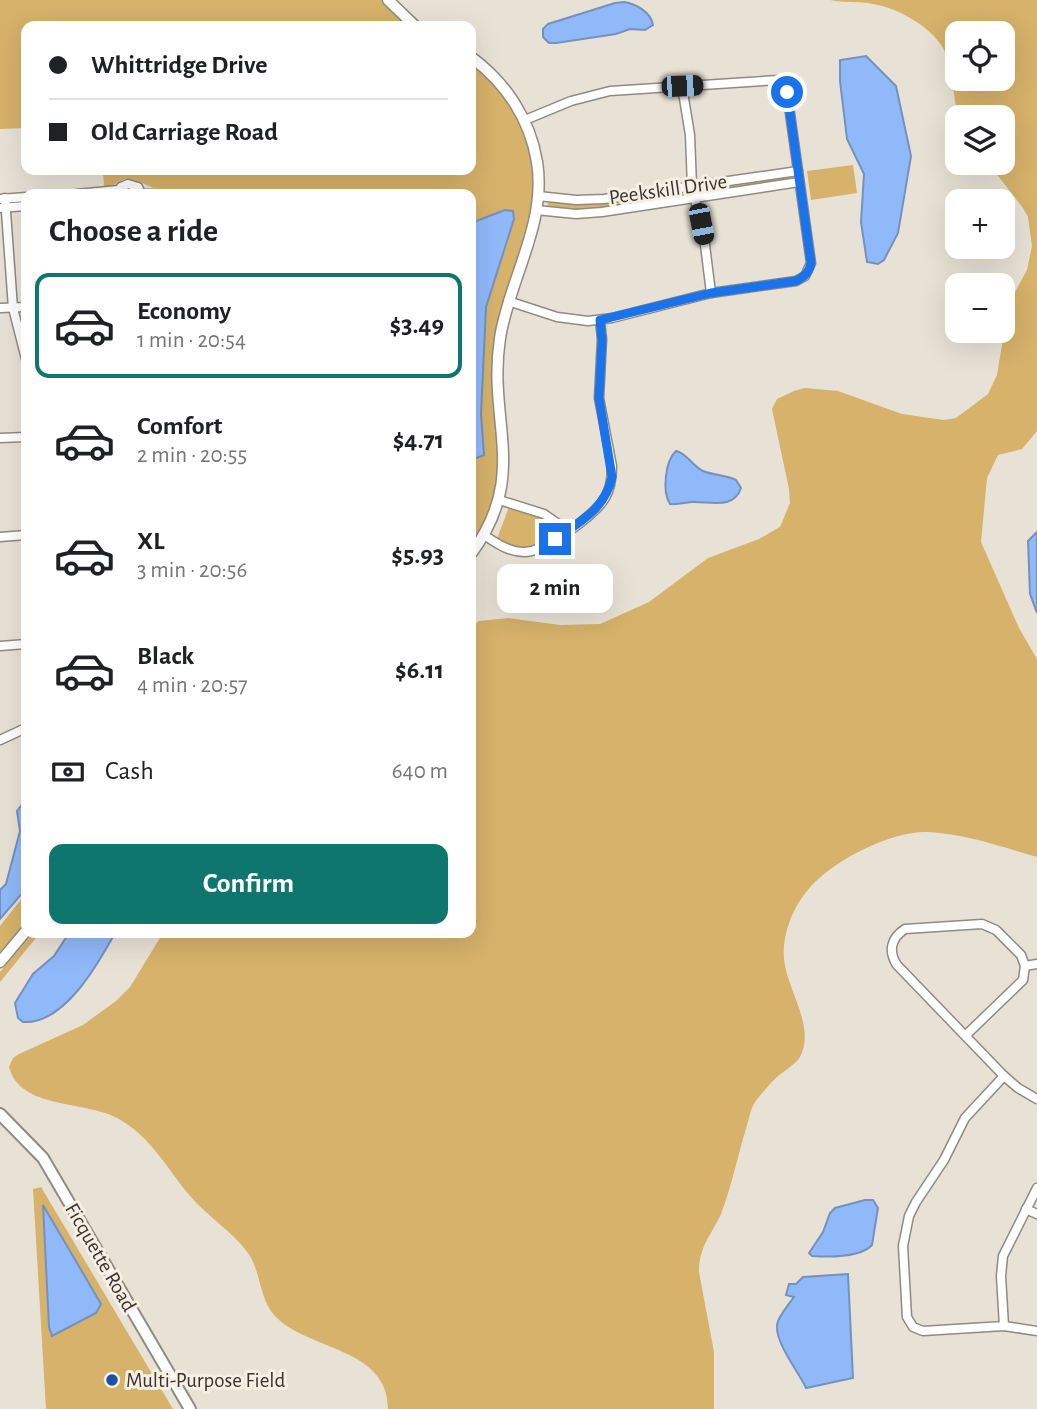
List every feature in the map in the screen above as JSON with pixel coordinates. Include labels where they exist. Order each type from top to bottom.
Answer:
[{"type":"main road","name":"Ficquette Road","points":[[0,1114],[43,1158],[190,1409]]},
{"type":"street","points":[[388,0],[410,21]]},
{"type":"street","points":[[476,61],[499,82],[525,120],[537,162],[538,196],[499,339],[496,378],[505,453],[499,500],[476,547]]},
{"type":"street","points":[[508,301],[576,321],[600,320],[711,293],[796,281],[805,276],[811,263],[787,92],[778,80],[648,88],[594,95],[525,120]]},
{"type":"street","points":[[682,86],[690,135],[692,186],[705,246],[711,293]]},
{"type":"street","name":"Peekskill Drive","points":[[538,196],[576,200],[604,199],[798,171]]},
{"type":"street","name":"Peekskill Drive","points":[[536,209],[587,214],[799,182]]},
{"type":"street","points":[[121,189],[124,185],[131,184],[139,189]]},
{"type":"street","points":[[3,203],[21,198]]},
{"type":"street","points":[[3,203],[21,205]]},
{"type":"street","points":[[3,203],[13,308],[21,339]]},
{"type":"street","points":[[0,308],[21,307]]},
{"type":"street","points":[[484,535],[501,545],[524,552],[543,547],[600,505],[610,488],[612,477],[599,398],[602,340],[600,320]]},
{"type":"street","points":[[0,438],[21,437]]},
{"type":"street","points":[[499,500],[544,513],[568,530]]},
{"type":"street","points":[[0,537],[21,535]]},
{"type":"street","points":[[0,646],[21,644]]},
{"type":"street","points":[[0,740],[21,730]]},
{"type":"street","points":[[966,1035],[1023,979],[1025,966],[1021,955],[996,930],[982,924],[912,927],[898,933],[891,946],[897,965],[1004,1076],[1037,1099]]},
{"type":"street","points":[[0,962],[21,937]]},
{"type":"street","points":[[1025,966],[1037,964]]},
{"type":"street","points":[[1004,1076],[965,1118],[944,1160],[909,1216],[903,1246],[907,1317],[913,1327],[923,1331],[1004,1326],[1037,1331]]},
{"type":"street","points":[[1004,1326],[1001,1265],[1006,1247],[1037,1188]]},
{"type":"street","points":[[1026,1209],[1037,1214]]},
{"type":"shaded area","points":[[0,0],[383,0],[404,21],[21,21],[21,128],[0,129]]},
{"type":"shaded area","points":[[830,0],[1037,0],[1037,431],[1022,449],[998,455],[987,478],[981,542],[1019,628],[1037,659],[1037,857],[956,835],[928,832],[897,836],[862,850],[830,869],[807,891],[797,906],[786,932],[784,959],[803,1021],[804,1045],[798,1060],[776,1078],[753,1105],[725,1204],[703,1248],[700,1263],[699,1272],[714,1352],[714,1409],[388,1409],[384,1389],[375,1373],[344,1352],[289,1328],[275,1316],[266,1302],[248,1253],[191,1197],[141,1135],[119,1119],[105,1113],[56,1102],[26,1091],[16,1081],[9,1067],[13,1058],[19,1054],[83,1025],[116,1001],[130,987],[160,938],[476,938],[476,623],[508,618],[560,625],[600,624],[649,602],[708,558],[759,539],[780,527],[790,503],[772,409],[777,399],[794,391],[805,388],[838,391],[902,414],[944,420],[956,418],[988,394],[997,375],[1002,343],[1015,343],[1015,292],[1027,270],[1032,246],[1028,217],[1015,198],[1015,189],[1008,189],[997,175],[1015,175],[1015,105],[956,105],[953,91],[1015,91],[1015,21],[945,21],[945,52],[934,36],[916,21],[883,6]]},
{"type":"shaded area","points":[[476,66],[496,84],[520,118],[533,156],[535,189],[530,221],[500,317],[501,453],[498,487],[476,539],[476,189],[156,189],[128,179],[104,188],[103,175],[476,175]]},
{"type":"shaded area","points":[[853,165],[857,193],[811,200],[807,171]]},
{"type":"shaded area","points":[[788,174],[791,178],[788,180],[701,191],[701,188]]},
{"type":"shaded area","points":[[687,191],[685,194],[622,207],[585,212],[550,209],[547,206],[549,201]]},
{"type":"shaded area","points":[[509,507],[543,517],[557,526],[556,536],[527,548],[497,539]]},
{"type":"shaded area","points":[[21,899],[21,929],[0,953],[0,926]]},
{"type":"shaded area","points":[[29,938],[36,938],[0,982],[0,972]]},
{"type":"shaded area","points":[[41,1187],[173,1409],[46,1409],[33,1189]]},
{"type":"water","points":[[624,2],[642,9],[653,25],[645,30],[630,29],[616,34],[556,43],[549,43],[543,37],[543,29],[548,24]]},
{"type":"water","points":[[866,56],[896,86],[911,156],[898,233],[884,260],[878,264],[867,262],[861,222],[864,174],[847,139],[840,81],[840,60]]},
{"type":"water","points":[[505,210],[513,211],[514,219],[486,307],[481,414],[484,455],[476,458],[476,221]]},
{"type":"water","points":[[676,451],[703,471],[736,480],[741,488],[738,495],[722,503],[670,504],[666,492],[666,477],[669,462]]},
{"type":"water","points":[[1037,532],[1037,613],[1030,594],[1028,541]]},
{"type":"water","points":[[21,806],[21,895],[0,919],[0,890],[6,884],[20,831],[17,811]]},
{"type":"water","points":[[66,938],[112,938],[89,976],[66,1003],[52,1014],[23,1022],[18,1018],[15,1003],[33,974],[54,956]]},
{"type":"water","points":[[873,1200],[878,1208],[872,1245],[860,1252],[844,1256],[812,1256],[809,1253],[835,1208]]},
{"type":"water","points":[[43,1205],[101,1304],[96,1313],[52,1336],[49,1327]]},
{"type":"water","points":[[848,1274],[853,1378],[806,1388],[778,1336],[778,1321],[794,1297],[786,1295],[789,1284],[796,1284],[803,1277]]},
{"type":"place","name":"Multi-Purpose Field","points":[[112,1380]]},
{"type":"route","points":[[555,539],[593,513],[610,488],[612,466],[599,398],[602,340],[600,320],[711,293],[796,281],[810,270],[787,92]]}]
